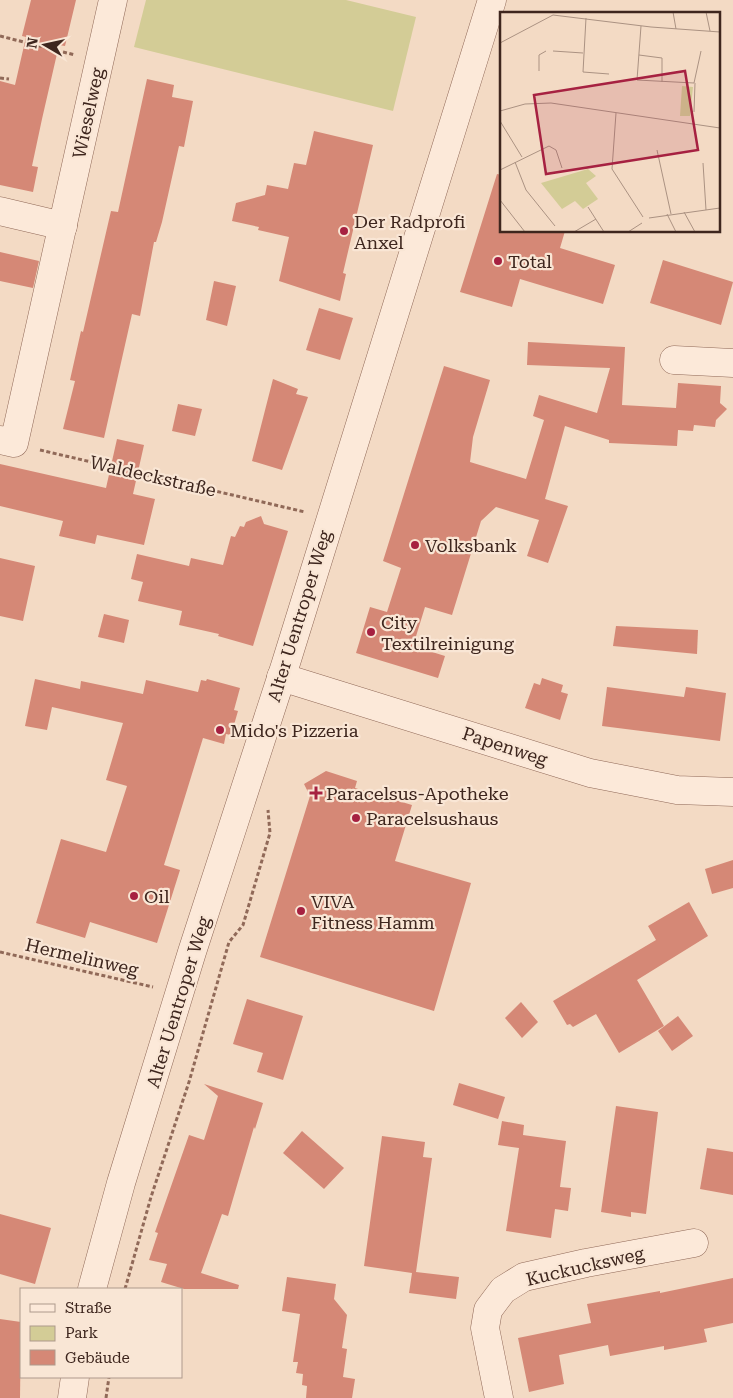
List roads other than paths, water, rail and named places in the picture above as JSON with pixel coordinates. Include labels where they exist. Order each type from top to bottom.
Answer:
[{"type":"street","name":"Wieselweg","points":[[7,442],[63,226],[113,0]]},
{"type":"street","name":"Alter Uentroper Weg","points":[[92,1288],[121,1183],[492,0]]},
{"type":"street","points":[[0,211],[63,226]]},
{"type":"street","points":[[674,360],[733,362]]},
{"type":"street","name":"Papenweg","points":[[281,677],[590,773],[678,790],[733,792]]},
{"type":"street","name":"Kuckucksweg","points":[[499,1398],[485,1328],[488,1310],[502,1290],[524,1277],[586,1263],[694,1243]]},
{"type":"street","points":[[72,1398],[75,1378]]},
{"type":"place","name":"Der Radprofi Anxel","points":[[344,231]]},
{"type":"place","name":"Total","points":[[498,261]]},
{"type":"place","name":"Volksbank","points":[[415,545]]},
{"type":"place","name":"City Textilreinigung","points":[[371,632]]},
{"type":"place","name":"Mido's Pizzeria","points":[[220,730]]},
{"type":"place","name":"Paracelsus-Apotheke","points":[[316,793]]},
{"type":"place","name":"Paracelsushaus","points":[[356,818]]},
{"type":"place","name":"Oil","points":[[134,896]]},
{"type":"place","name":"VIVA Fitness Hamm","points":[[301,911]]}]
